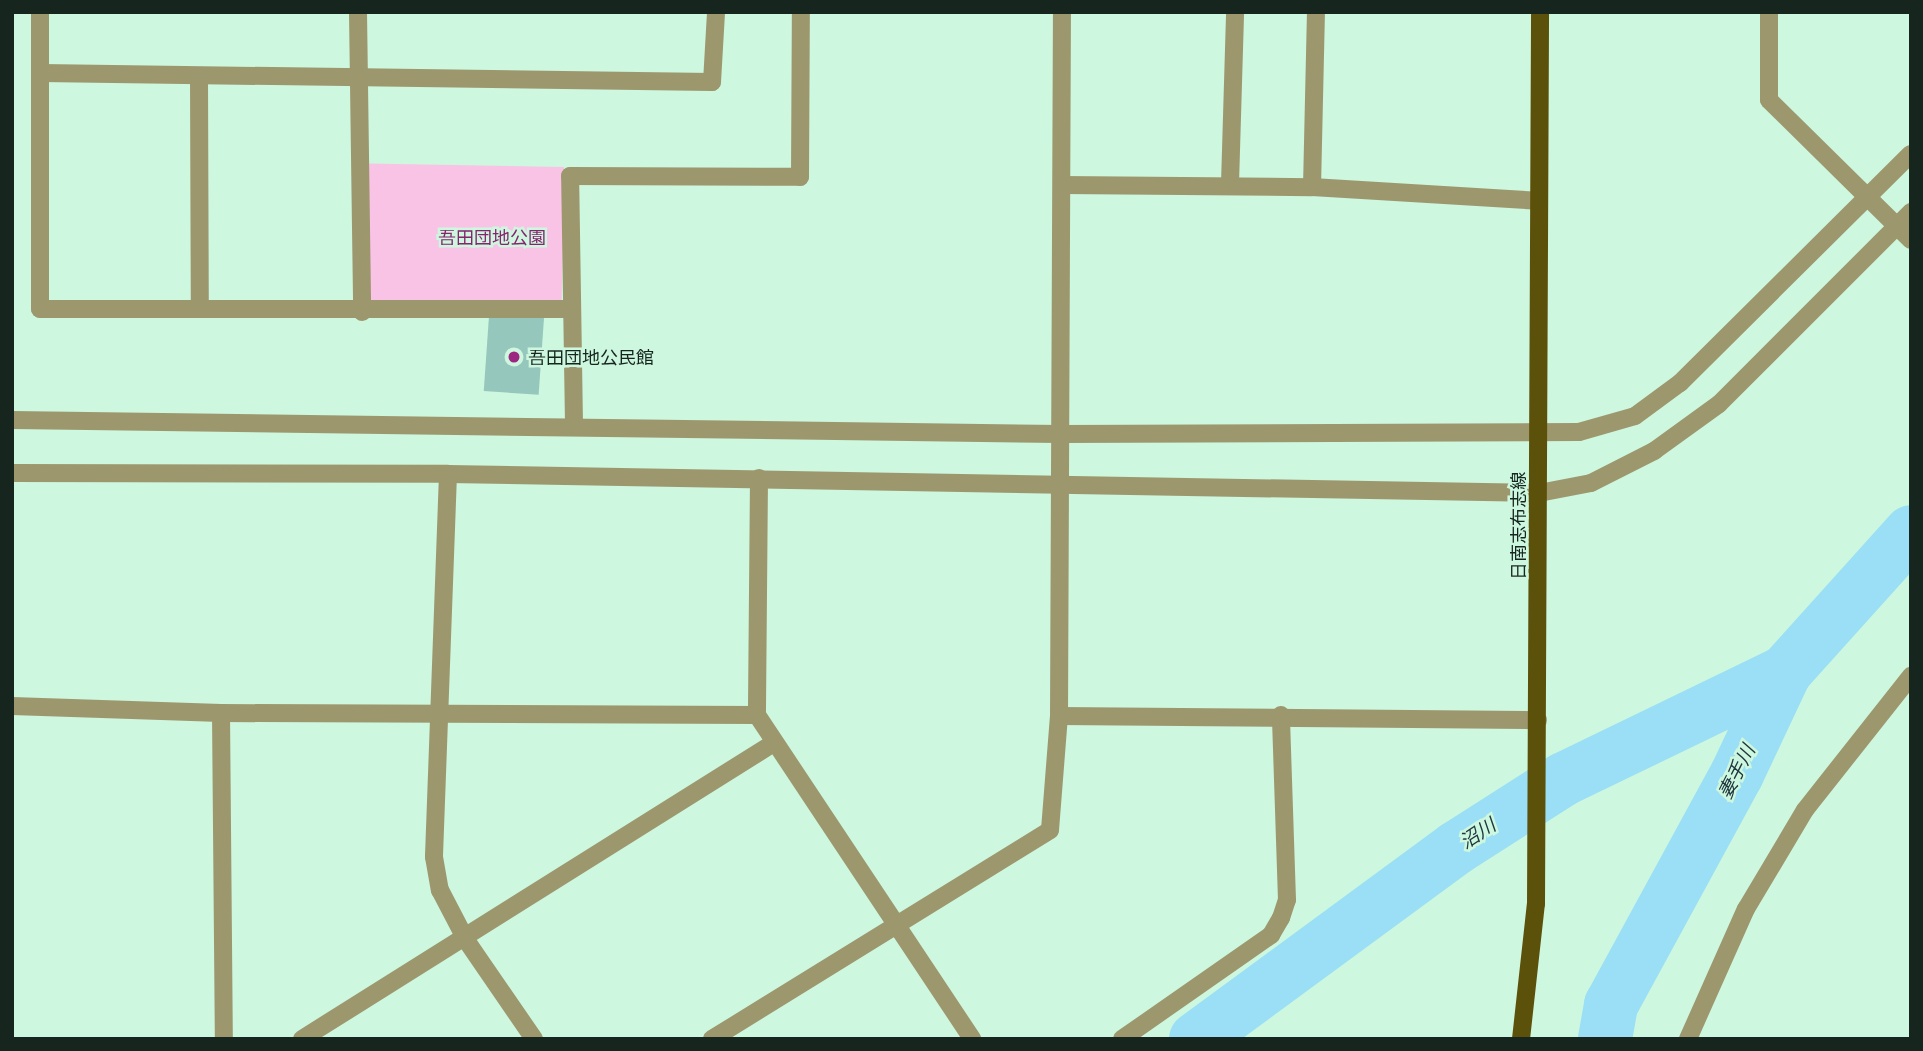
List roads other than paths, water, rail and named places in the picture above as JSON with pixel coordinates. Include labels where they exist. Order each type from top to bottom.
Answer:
[{"type":"main road","name":"日南志布志線","points":[[1521,1039],[1536,904],[1540,12]]},
{"type":"street","points":[[40,12],[40,309],[200,308],[362,312],[570,309]]},
{"type":"street","points":[[358,12],[356,75],[362,312]]},
{"type":"street","points":[[41,73],[199,77],[356,75],[712,82],[716,12]]},
{"type":"street","points":[[574,424],[570,309],[570,176],[800,177],[801,12]]},
{"type":"street","points":[[712,1039],[1050,830],[1059,716],[1062,12]]},
{"type":"street","points":[[1230,184],[1235,12]]},
{"type":"street","points":[[1312,187],[1316,12]]},
{"type":"street","points":[[1769,12],[1769,100],[1911,240]]},
{"type":"street","points":[[199,77],[200,308]]},
{"type":"street","points":[[12,420],[574,424],[1060,434],[1539,435],[1579,432],[1635,416],[1680,383],[1911,154]]},
{"type":"street","points":[[1062,186],[1230,184],[1538,201]]},
{"type":"street","points":[[12,473],[759,478],[1539,493],[1591,483],[1654,450],[1719,404],[1911,212]]},
{"type":"street","points":[[448,474],[437,713],[434,857],[440,890],[466,940],[534,1039]]},
{"type":"street","points":[[759,478],[757,716],[772,744],[972,1039]]},
{"type":"street","points":[[1688,1039],[1746,909],[1805,810],[1911,676]]},
{"type":"street","points":[[12,706],[221,713],[757,716]]},
{"type":"street","points":[[221,713],[223,1039]]},
{"type":"street","points":[[1059,716],[1281,715],[1538,720]]},
{"type":"street","points":[[1122,1039],[1271,935],[1281,918],[1287,900],[1281,715]]},
{"type":"street","points":[[302,1039],[466,940],[772,744]]},
{"type":"waterway","name":"妻手川","points":[[1605,1039],[1611,1005],[1737,774],[1785,672],[1911,532]]},
{"type":"waterway","name":"沼川","points":[[1196,1039],[1456,848],[1564,779],[1785,672]]},
{"type":"place","name":"吾田団地公民館","points":[[514,357]]},
{"type":"park label","name":"吾田団地公園","points":[[492,237]]}]
